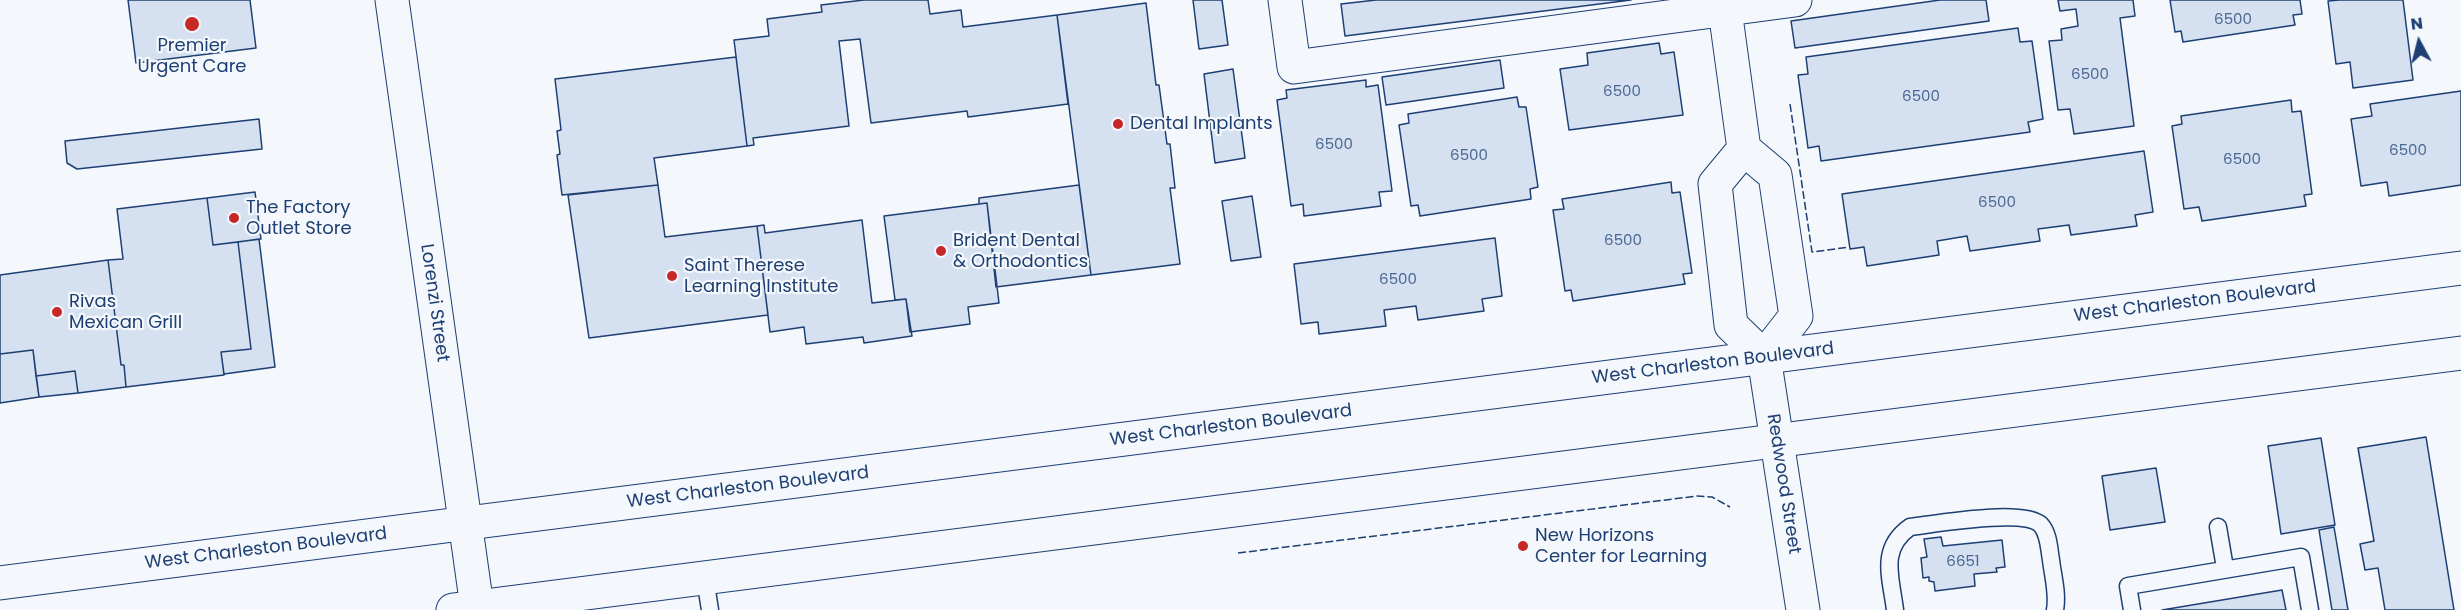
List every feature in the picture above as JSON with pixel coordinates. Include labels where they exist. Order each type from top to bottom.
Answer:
[{"type":"main road","name":"Lorenzi Street","points":[[392,0],[465,524],[471,609]]},
{"type":"main road","points":[[1285,0],[1294,67],[1795,0]]},
{"type":"main road","points":[[1725,10],[1744,149],[1775,175],[1796,316],[1764,357],[1731,325],[1715,184],[1744,149]]},
{"type":"main road","name":"West Charleston Boulevard","points":[[0,583],[2461,268]]},
{"type":"main road","points":[[471,609],[2461,353]]},
{"type":"main road","name":"Redwood Street","points":[[1764,357],[1803,610]]},
{"type":"lane","points":[[1895,610],[1889,563],[1892,546],[1897,537],[1910,527],[2013,516],[2031,519],[2041,526],[2047,537],[2057,599],[2055,610]]},
{"type":"lane","points":[[2218,527],[2225,568]]},
{"type":"lane","points":[[2132,610],[2128,586],[2301,557],[2310,610]]},
{"type":"lane","points":[[705,578],[710,610]]},
{"type":"building","name":"Premier Urgent Care","points":[[128,0],[250,0],[256,48],[136,63]]},
{"type":"building","points":[[864,0],[928,0],[930,14],[961,10],[963,27],[1057,15],[1068,104],[968,117],[967,111],[871,123],[860,39],[839,41],[849,126],[753,138],[754,145],[747,146],[734,40],[769,36],[767,19],[822,12],[821,5]]},
{"type":"building","points":[[1193,0],[1222,0],[1228,45],[1199,49]]},
{"type":"building","points":[[1376,0],[1631,0],[1345,36],[1341,4]]},
{"type":"building","points":[[1940,0],[1986,0],[1989,21],[1795,48],[1791,21]]},
{"type":"building","points":[[2058,0],[2133,0],[2135,16],[2120,18],[2134,126],[2074,134],[2070,109],[2058,110],[2049,41],[2062,40],[2061,29],[2078,26],[2076,9],[2060,11]]},
{"type":"building","points":[[2170,0],[2300,0],[2302,14],[2293,15],[2295,25],[2183,42],[2181,31],[2175,32]]},
{"type":"building","points":[[2403,0],[2413,80],[2353,88],[2350,62],[2336,64],[2328,1]]},
{"type":"building","name":"Dental Implants","points":[[1146,3],[1156,85],[1159,85],[1167,144],[1170,144],[1175,188],[1170,188],[1180,264],[1091,275],[1057,15]]},
{"type":"building","points":[[2018,28],[2020,42],[2032,41],[2043,119],[2028,122],[2030,132],[1821,161],[1819,146],[1808,148],[1798,75],[1808,74],[1806,57]]},
{"type":"building","points":[[1659,43],[1661,54],[1674,52],[1683,115],[1569,130],[1560,69],[1588,65],[1587,53]]},
{"type":"building","points":[[736,57],[747,146],[654,158],[658,185],[562,195],[557,155],[560,154],[557,131],[561,130],[555,79]]},
{"type":"building","points":[[1500,60],[1504,88],[1386,105],[1382,77]]},
{"type":"building","points":[[1233,69],[1245,158],[1215,163],[1204,74]]},
{"type":"building","points":[[1366,80],[1366,87],[1378,85],[1392,191],[1379,192],[1381,206],[1304,216],[1303,204],[1291,206],[1277,100],[1287,98],[1286,90]]},
{"type":"building","points":[[2461,91],[2461,185],[2389,196],[2387,182],[2361,186],[2351,119],[2372,116],[2370,104]]},
{"type":"building","points":[[1517,97],[1519,107],[1526,107],[1538,187],[1530,189],[1531,199],[1420,216],[1418,205],[1411,206],[1399,125],[1409,123],[1408,114]]},
{"type":"building","points":[[2291,100],[2292,112],[2301,111],[2312,194],[2304,195],[2306,206],[2202,221],[2199,207],[2184,209],[2172,126],[2182,124],[2181,116]]},
{"type":"building","points":[[259,119],[262,149],[77,169],[67,163],[65,141]]},
{"type":"building","points":[[2144,151],[2153,212],[2135,215],[2137,226],[2071,235],[2069,225],[2038,229],[2040,241],[1970,251],[1967,236],[1937,241],[1939,255],[1867,266],[1864,247],[1850,249],[1842,194]]},
{"type":"building","points":[[1671,182],[1672,193],[1680,192],[1692,273],[1683,274],[1685,284],[1573,301],[1571,290],[1565,291],[1553,210],[1564,209],[1562,199]]},
{"type":"building","name":"Saint Therese Learning Institute","points":[[658,185],[665,237],[757,226],[768,315],[589,338],[568,195]]},
{"type":"building","points":[[1079,185],[1091,275],[996,287],[987,203],[979,204],[979,198]]},
{"type":"building","name":"The Factory Outlet Store","points":[[255,192],[261,239],[213,245],[207,198]]},
{"type":"building","points":[[1252,196],[1261,257],[1231,261],[1222,201]]},
{"type":"building","points":[[207,198],[213,245],[238,242],[251,349],[221,352],[224,375],[126,387],[124,365],[121,365],[108,260],[123,259],[117,209]]},
{"type":"building","name":"Brident Dental & Orthodontics","points":[[987,203],[999,303],[968,307],[970,324],[910,332],[906,299],[895,300],[884,216]]},
{"type":"building","points":[[862,220],[872,303],[906,299],[912,336],[864,343],[863,337],[806,344],[804,327],[770,332],[757,226],[764,225],[765,233]]},
{"type":"building","points":[[1495,238],[1502,296],[1482,299],[1484,311],[1418,320],[1416,306],[1384,310],[1386,326],[1319,334],[1318,322],[1301,324],[1294,264]]},
{"type":"building","points":[[259,239],[275,367],[224,374],[221,352],[251,349],[238,242]]},
{"type":"building","name":"Rivas Mexican Grill","points":[[108,260],[121,365],[124,365],[126,387],[78,393],[75,371],[36,376],[33,350],[0,354],[0,275]]},
{"type":"building","points":[[33,350],[39,397],[0,403],[0,354]]},
{"type":"building","points":[[75,371],[78,393],[39,397],[36,376]]},
{"type":"building","points":[[2426,437],[2454,610],[2385,610],[2378,568],[2365,570],[2360,544],[2374,541],[2358,448]]},
{"type":"building","points":[[2321,438],[2335,525],[2281,534],[2268,446]]},
{"type":"building","points":[[2156,468],[2165,522],[2110,530],[2102,476]]},
{"type":"building","points":[[2334,527],[2348,610],[2332,610],[2319,530]]},
{"type":"building","points":[[1941,537],[1943,546],[2002,540],[2005,567],[1996,568],[1997,572],[1974,574],[1975,586],[1935,591],[1934,582],[1929,581],[1929,577],[1923,578],[1921,558],[1927,557],[1924,539]]},
{"type":"building","points":[[2282,590],[2286,610],[2162,610]]},
{"type":"fence","points":[[1790,104],[1812,252],[1850,247]]},
{"type":"fence","points":[[1238,553],[1697,496],[1712,497],[1730,507]]},
{"type":"place","name":"Premier Urgent Care","points":[[192,24]]},
{"type":"place","name":"Dental Implants","points":[[1118,124]]},
{"type":"place","name":"The Factory Outlet Store","points":[[234,218]]},
{"type":"place","name":"Brident Dental & Orthodontics","points":[[941,251]]},
{"type":"place","name":"Saint Therese Learning Institute","points":[[672,276]]},
{"type":"place","name":"Rivas Mexican Grill","points":[[57,312]]},
{"type":"place","name":"New Horizons Center for Learning","points":[[1523,546]]}]
